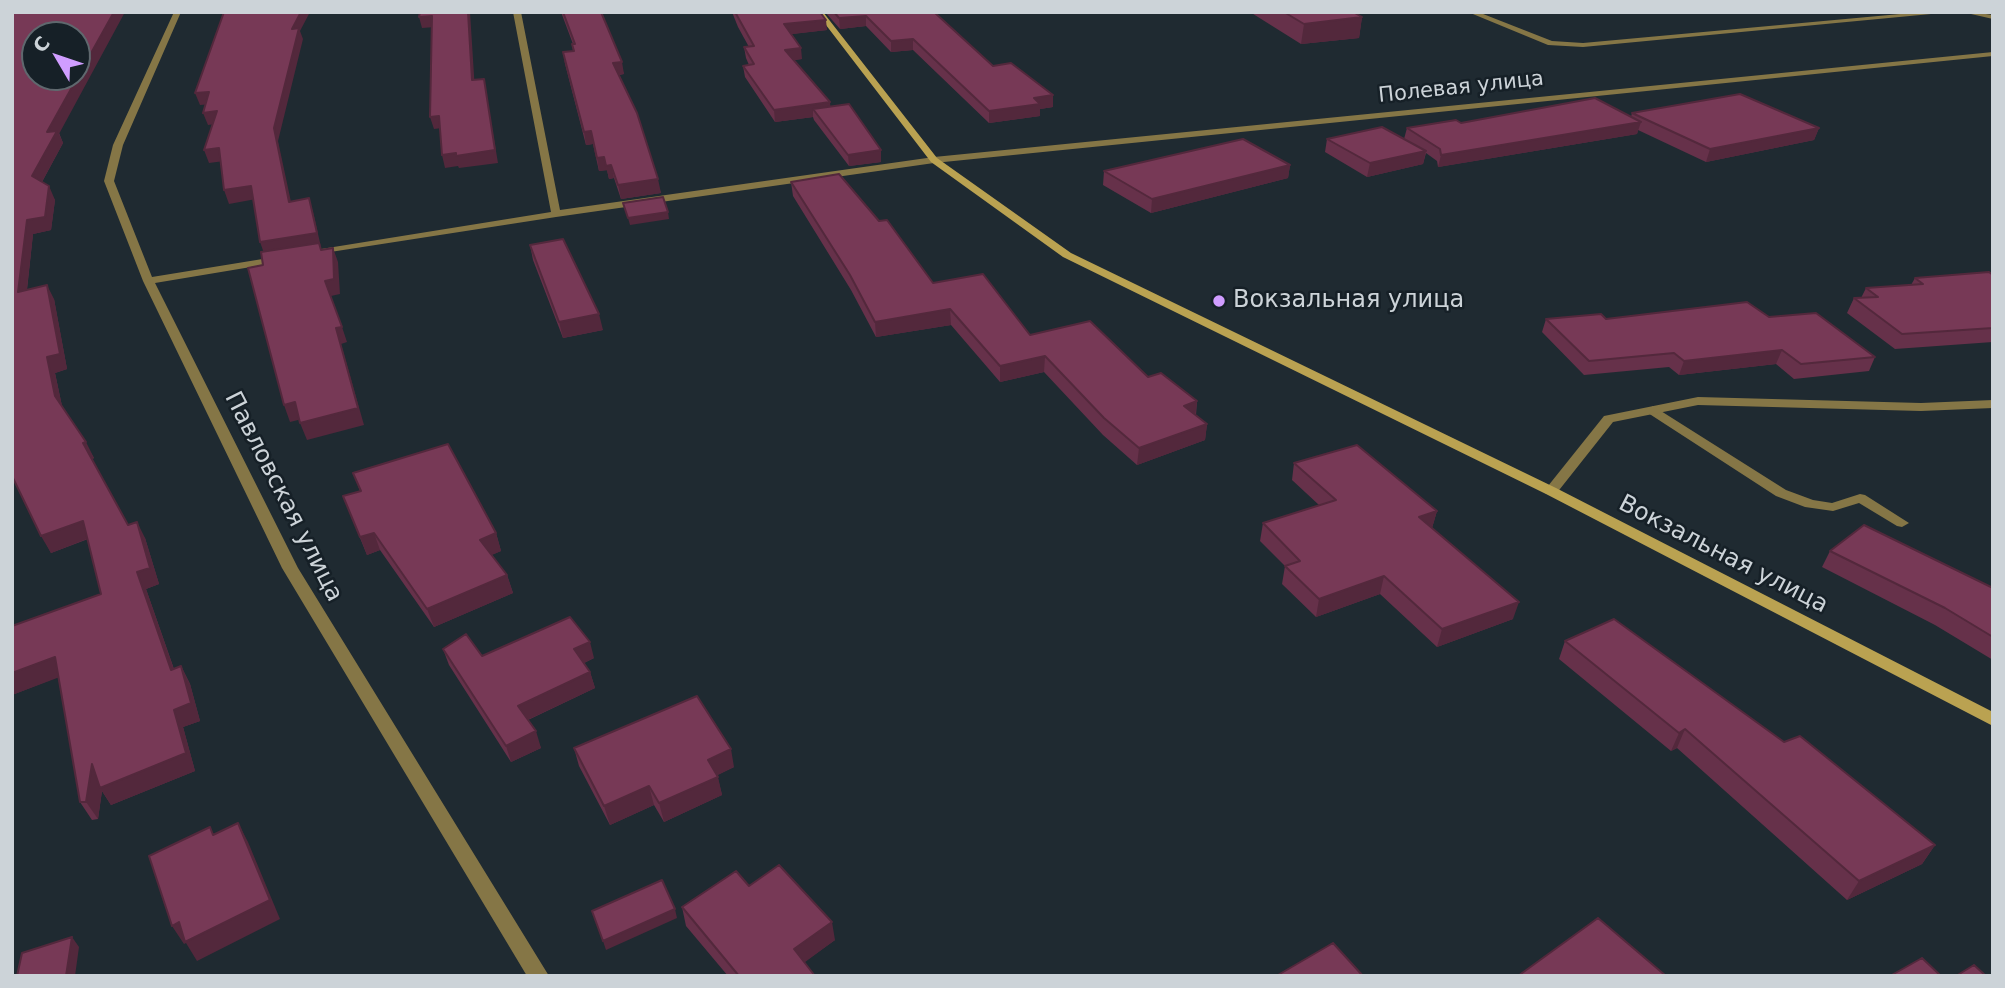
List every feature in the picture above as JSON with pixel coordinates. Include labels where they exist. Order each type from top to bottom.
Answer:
[{"type":"street","name":"Павловская улица","points":[[178,12],[118,145],[109,181],[148,281],[290,568],[539,976]]},
{"type":"street","points":[[517,12],[556,214]]},
{"type":"street","name":"Вокзальная улица","points":[[819,12],[934,160],[1067,255],[1551,491],[1993,720]]},
{"type":"street","points":[[1471,12],[1551,43],[1583,45],[1949,12]]},
{"type":"street","points":[[1974,12],[1993,17]]},
{"type":"street","name":"Полевая улица","points":[[148,281],[556,214],[934,160],[1993,54]]},
{"type":"street","points":[[1551,491],[1609,419],[1698,401],[1921,407],[1993,404]]},
{"type":"street","points":[[1653,410],[1781,493],[1810,504],[1833,508],[1860,498],[1902,523]]},
{"type":"building","points":[[12,12],[114,12],[91,53],[91,21],[21,21],[21,91],[70,91],[47,132],[57,131],[32,176],[49,186],[45,217],[27,220],[18,292],[47,285],[60,354],[47,357],[55,396],[86,442],[83,443],[128,525],[137,522],[150,568],[137,572],[171,670],[181,666],[191,703],[174,710],[186,753],[100,788],[92,764],[86,802],[80,802],[55,657],[12,673],[12,626],[101,594],[83,521],[41,536],[12,476]]},
{"type":"building","points":[[224,12],[301,12],[292,29],[299,28],[274,128],[289,202],[309,198],[317,233],[260,242],[251,186],[224,190],[219,148],[204,150],[217,111],[203,113],[209,92],[195,93]]},
{"type":"building","points":[[420,12],[468,12],[472,80],[484,79],[495,150],[456,156],[456,153],[442,155],[439,116],[430,117],[432,16],[419,17]]},
{"type":"building","points":[[563,12],[601,12],[622,62],[613,63],[637,113],[658,179],[618,185],[611,165],[606,166],[604,157],[597,158],[591,131],[584,132],[563,52],[574,51],[572,44],[575,44]]},
{"type":"building","points":[[735,12],[820,12],[826,20],[784,24],[801,48],[785,50],[830,102],[774,110],[743,66],[754,64],[744,47],[754,46]]},
{"type":"building","points":[[834,12],[934,12],[993,66],[1011,63],[1053,95],[1034,98],[1040,104],[989,111],[913,39],[891,41],[866,16],[839,18]]},
{"type":"building","points":[[1284,12],[1353,12],[1362,17],[1304,24]]},
{"type":"building","points":[[1740,94],[1819,128],[1710,149],[1632,113]]},
{"type":"building","points":[[1595,98],[1641,122],[1441,155],[1440,149],[1407,128],[1456,120],[1461,123]]},
{"type":"building","points":[[849,104],[881,150],[848,155],[813,109]]},
{"type":"building","points":[[1382,127],[1426,151],[1370,163],[1327,139]]},
{"type":"building","points":[[1243,139],[1290,165],[1152,199],[1104,171]]},
{"type":"building","points":[[839,174],[879,221],[887,220],[933,283],[983,274],[1030,335],[1090,321],[1148,377],[1161,373],[1197,401],[1184,406],[1207,424],[1139,448],[1104,418],[1045,356],[1000,366],[950,309],[875,322],[850,275],[791,182]]},
{"type":"building","points":[[663,197],[668,212],[628,218],[623,203]]},
{"type":"building","points":[[563,239],[599,314],[559,322],[530,245]]},
{"type":"building","points":[[319,243],[321,250],[333,248],[334,279],[325,281],[342,327],[336,328],[358,408],[300,423],[295,402],[284,405],[248,268],[263,265],[261,252]]},
{"type":"building","points":[[1989,272],[1993,275],[1993,328],[1902,334],[1854,298],[1878,297],[1866,288],[1923,284],[1915,278]]},
{"type":"building","points":[[1747,302],[1769,317],[1816,313],[1875,357],[1801,364],[1782,350],[1684,361],[1674,353],[1589,361],[1546,319],[1601,314],[1606,319]]},
{"type":"building","points":[[448,444],[496,533],[480,540],[507,575],[427,609],[374,533],[360,537],[343,496],[361,491],[353,473]]},
{"type":"building","points":[[1357,445],[1437,511],[1419,517],[1519,602],[1442,629],[1384,576],[1319,599],[1285,566],[1300,561],[1263,523],[1336,500],[1294,463]]},
{"type":"building","points":[[1864,525],[1993,588],[1993,637],[1945,608],[1830,551]]},
{"type":"building","points":[[570,617],[590,642],[574,649],[590,672],[518,706],[536,731],[506,746],[443,649],[466,634],[482,656]]},
{"type":"building","points":[[1614,619],[1784,742],[1800,736],[1935,845],[1859,881],[1685,729],[1679,733],[1565,641]]},
{"type":"building","points":[[697,696],[731,749],[708,760],[718,777],[659,803],[649,786],[604,806],[574,748]]},
{"type":"building","points":[[238,823],[270,900],[185,942],[179,922],[172,926],[149,856],[210,827],[213,835]]},
{"type":"building","points":[[779,865],[832,922],[794,949],[815,976],[739,976],[682,907],[736,871],[749,886]]},
{"type":"building","points":[[662,880],[675,909],[603,941],[592,911]]},
{"type":"building","points":[[1598,918],[1666,976],[1518,976]]},
{"type":"building","points":[[72,937],[66,976],[17,976],[22,953]]},
{"type":"building","points":[[1333,943],[1363,976],[1278,975]]},
{"type":"building","points":[[1922,958],[1941,976],[1890,976]]},
{"type":"building","points":[[1974,965],[1986,976],[1956,976]]},
{"type":"place","name":"Вокзальная улица","points":[[1219,301]]}]
